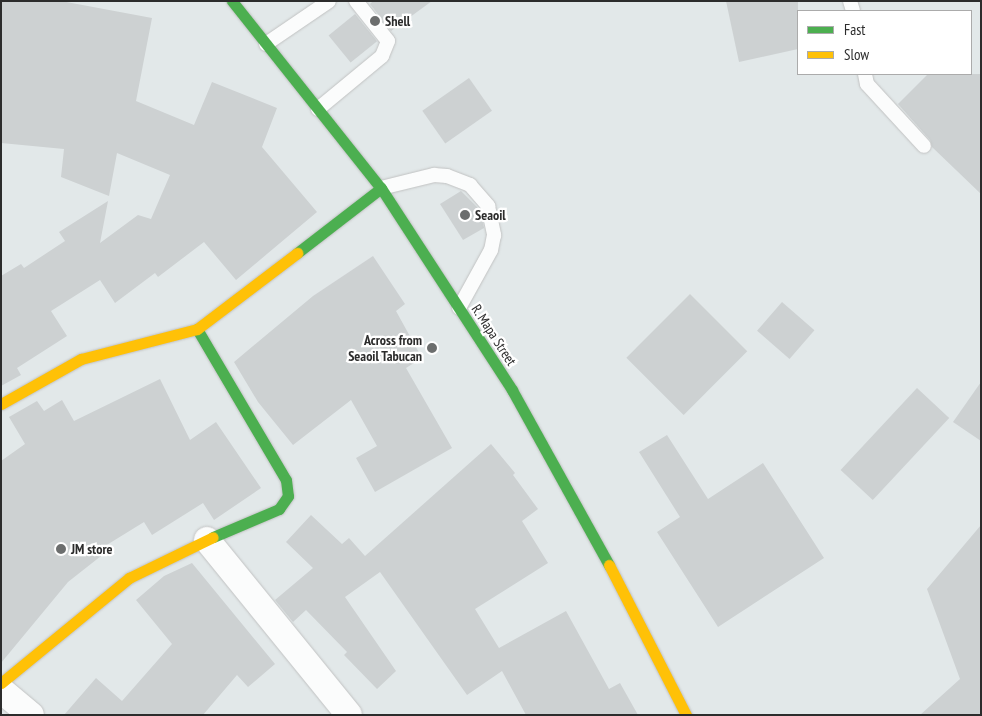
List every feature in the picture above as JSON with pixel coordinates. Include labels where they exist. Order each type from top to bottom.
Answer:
[{"type":"street","name":"R. Mapa Street","points":[[232,1],[381,188],[512,390],[647,634],[686,715]]},
{"type":"street","points":[[1,404],[81,359],[197,329],[381,188]]},
{"type":"street","points":[[1,683],[129,578],[207,540],[279,509],[288,496],[286,480],[197,329]]},
{"type":"street","points":[[207,540],[349,715]]},
{"type":"street","points":[[1,690],[31,715]]},
{"type":"lane","points":[[266,44],[329,1]]},
{"type":"lane","points":[[318,109],[382,56],[388,41],[356,1]]},
{"type":"lane","points":[[865,75],[867,84],[924,146]]},
{"type":"lane","points":[[381,188],[434,175],[446,176],[470,185],[488,206],[494,235],[491,250],[459,308]]},
{"type":"building","points":[[1,1],[61,1],[152,18],[136,101],[194,125],[212,82],[277,108],[262,147],[317,212],[236,280],[204,242],[158,277],[155,273],[115,303],[100,280],[51,311],[67,336],[17,368],[21,375],[1,386],[1,276],[21,264],[24,268],[65,241],[59,232],[108,201],[100,243],[138,215],[151,219],[170,175],[117,153],[109,196],[61,177],[64,149],[1,143]]},
{"type":"building","points":[[373,1],[432,1],[391,31],[370,4]]},
{"type":"building","points":[[726,1],[798,1],[797,49],[739,62]]},
{"type":"building","points":[[355,14],[377,41],[351,63],[329,35]]},
{"type":"building","points":[[981,74],[981,194],[932,147],[930,140],[898,104],[927,75]]},
{"type":"building","points":[[469,78],[492,111],[445,143],[422,111]]},
{"type":"building","name":"Seaoil","points":[[461,191],[480,210],[484,228],[463,240],[440,204]]},
{"type":"building","points":[[373,256],[405,304],[396,311],[422,358],[406,368],[452,448],[375,492],[356,458],[377,446],[351,400],[293,445],[258,402],[234,362],[313,296]]},
{"type":"building","points":[[690,294],[747,351],[684,415],[626,358]]},
{"type":"building","points":[[782,302],[814,330],[790,359],[757,331]]},
{"type":"building","points":[[160,379],[190,440],[216,422],[261,488],[214,520],[203,503],[152,535],[144,522],[97,551],[101,556],[68,582],[1,663],[1,461],[25,444],[9,417],[37,401],[44,411],[62,400],[74,421]]},
{"type":"building","points":[[981,382],[981,441],[953,422]]},
{"type":"building","points":[[917,388],[949,418],[873,500],[841,470]]},
{"type":"building","points":[[667,435],[708,499],[763,463],[824,558],[718,627],[657,532],[680,517],[639,452]]},
{"type":"building","points":[[491,444],[515,473],[513,475],[538,509],[522,521],[548,563],[475,609],[499,648],[566,611],[609,689],[620,683],[638,715],[526,715],[502,671],[467,695],[380,572],[345,597],[396,671],[377,689],[344,655],[347,652],[306,610],[293,622],[275,600],[313,568],[286,542],[311,515],[342,544],[349,538],[365,556]]},
{"type":"building","points":[[981,525],[981,715],[920,715],[960,679],[927,589]]},
{"type":"building","points":[[192,563],[275,664],[248,687],[237,675],[203,715],[64,715],[96,678],[122,701],[172,644],[136,600],[164,576]]},
{"type":"traffic: fast","points":[[232,1],[381,188],[512,390],[609,565]]},
{"type":"traffic: fast","points":[[297,253],[381,188]]},
{"type":"traffic: fast","points":[[197,329],[286,480],[288,496],[279,509],[213,537]]},
{"type":"traffic: slow","points":[[1,404],[81,359],[197,329],[297,253]]},
{"type":"traffic: slow","points":[[1,683],[129,578],[213,537]]},
{"type":"traffic: slow","points":[[609,565],[686,715]]},
{"type":"place","name":"Shell","points":[[375,21]]},
{"type":"place","name":"Seaoil","points":[[465,215]]},
{"type":"place","name":"Across from Seaoil Tabucan","points":[[432,348]]},
{"type":"place","name":"JM store","points":[[61,549]]}]
